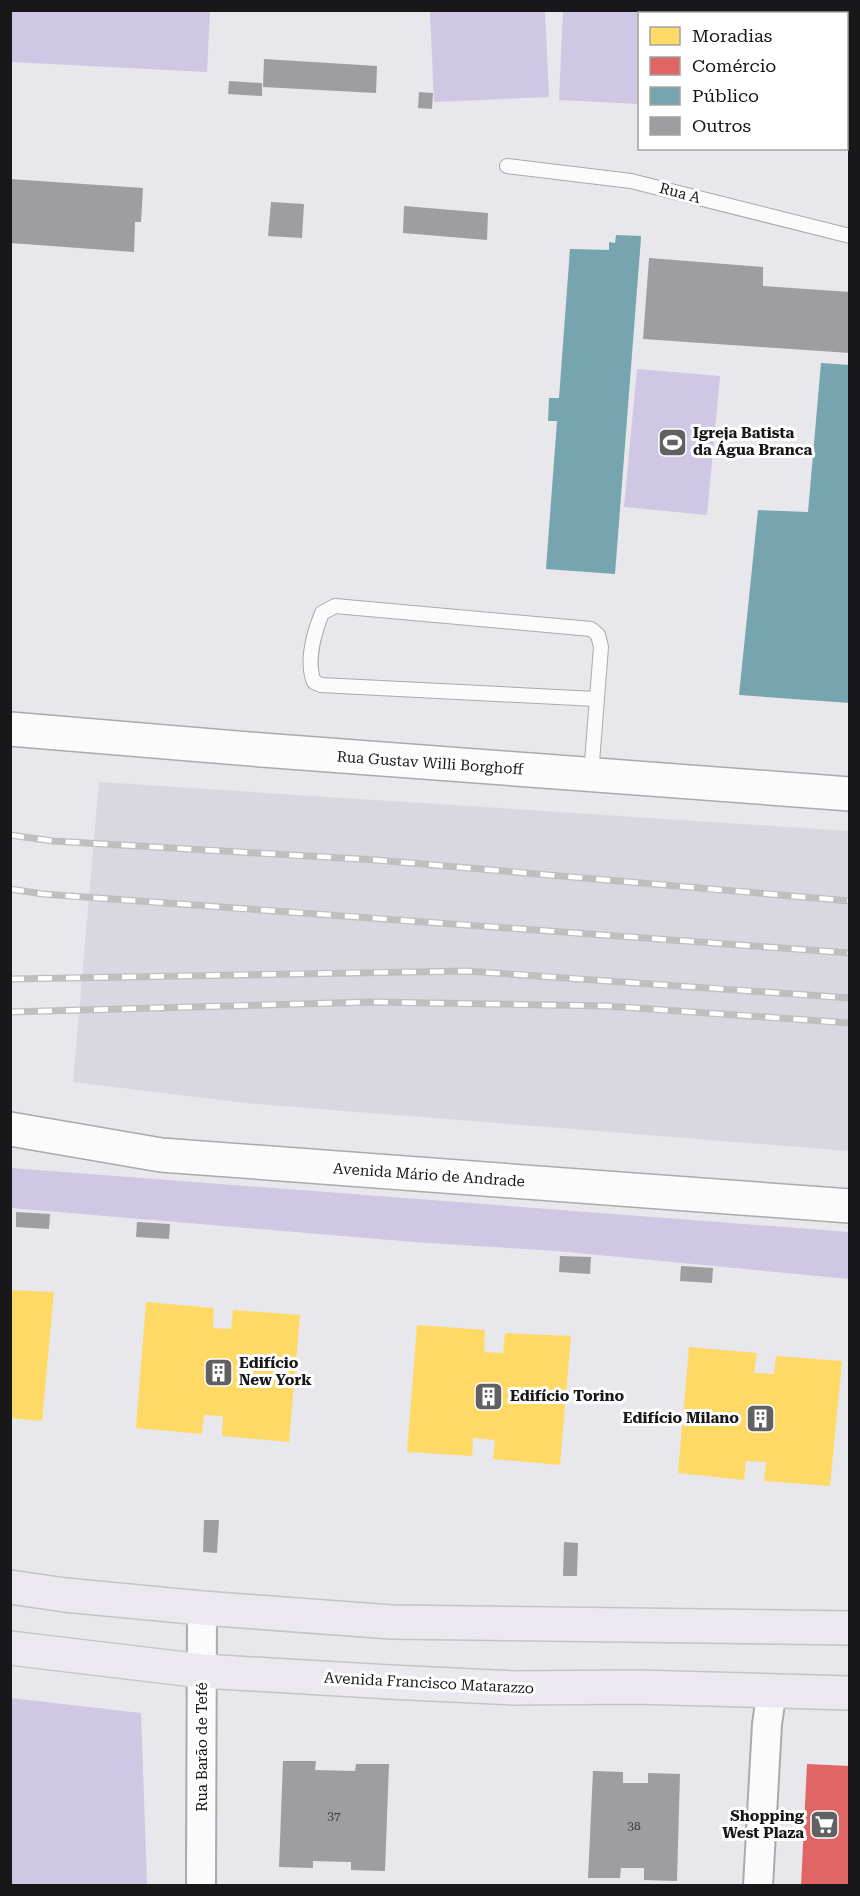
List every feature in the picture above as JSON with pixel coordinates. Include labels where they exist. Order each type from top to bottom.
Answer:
[{"type":"main road","points":[[10,1587],[65,1595],[296,1617],[392,1622],[849,1628]]},
{"type":"main road","name":"Avenida Francisco Matarazzo","points":[[10,1648],[202,1671],[514,1688],[772,1690],[849,1693]]},
{"type":"street","name":"Rua Gustav Willi Borghoff","points":[[10,729],[252,750],[849,795]]},
{"type":"street","name":"Avenida Mário de Andrade","points":[[10,1129],[161,1155],[849,1206]]},
{"type":"street","name":"Rua Barão de Tefé","points":[[201,1886],[202,1608]]},
{"type":"street","points":[[758,1886],[767,1724],[772,1690]]},
{"type":"lane","name":"Rua A","points":[[507,166],[631,181],[849,236]]},
{"type":"lane","points":[[591,775],[601,647],[598,635],[591,629],[335,606],[322,613],[316,629],[310,672],[314,682],[321,685],[596,699]]},
{"type":"shaded area","points":[[11,10],[210,11],[207,72],[11,62]]},
{"type":"shaded area","points":[[563,10],[765,11],[638,12],[638,104],[559,100]]},
{"type":"shaded area","points":[[430,11],[545,11],[549,97],[434,102]]},
{"type":"shaded area","points":[[849,11],[849,137],[848,12],[790,12]]},
{"type":"shaded area","name":"Igreja Batista da Água Branca","points":[[637,369],[720,376],[707,515],[624,507]]},
{"type":"shaded area","points":[[99,782],[849,831],[849,1151],[246,1103],[73,1082]]},
{"type":"shaded area","points":[[11,1168],[849,1232],[849,1279],[557,1251],[414,1242],[11,1208]]},
{"type":"shaded area","points":[[11,1698],[141,1713],[147,1885],[11,1885]]},
{"type":"building: Moradias","points":[[10,1290],[54,1292],[42,1421],[10,1418]]},
{"type":"building: Moradias","name":"Edifício New York","points":[[146,1302],[214,1308],[213,1328],[231,1329],[233,1310],[300,1315],[289,1442],[222,1436],[223,1416],[204,1415],[202,1434],[136,1428]]},
{"type":"building: Moradias","name":"Edifício Torino","points":[[417,1325],[485,1330],[484,1352],[503,1353],[505,1333],[571,1336],[560,1465],[493,1459],[495,1440],[473,1438],[472,1456],[407,1452]]},
{"type":"building: Moradias","name":"Edifício Milano","points":[[689,1347],[757,1353],[754,1373],[774,1374],[776,1356],[842,1361],[830,1486],[764,1481],[766,1462],[746,1461],[744,1480],[678,1473]]},
{"type":"building: Comércio","name":"Shopping West Plaza","points":[[807,1764],[850,1766],[850,1886],[801,1886]]},
{"type":"building: Público","points":[[616,235],[641,236],[641,238],[615,574],[546,569],[557,421],[548,421],[549,398],[559,398],[570,249],[609,250],[609,242],[615,243]]},
{"type":"building: Público","name":"Igreja Batista da Água Branca","points":[[821,363],[850,365],[850,703],[739,695],[758,510],[808,512]]},
{"type":"building: Outros","points":[[264,59],[377,66],[376,93],[263,87]]},
{"type":"building: Outros","points":[[229,81],[262,83],[262,96],[228,94]]},
{"type":"building: Outros","points":[[419,92],[433,93],[432,109],[418,108]]},
{"type":"building: Outros","points":[[10,179],[143,188],[141,222],[135,222],[134,252],[10,243]]},
{"type":"building: Outros","points":[[271,202],[304,204],[302,238],[268,236]]},
{"type":"building: Outros","points":[[404,206],[488,213],[487,240],[403,233]]},
{"type":"building: Outros","points":[[649,258],[763,267],[763,286],[850,292],[850,353],[643,339]]},
{"type":"building: Outros","points":[[16,1212],[50,1214],[49,1229],[16,1227]]},
{"type":"building: Outros","points":[[137,1222],[170,1224],[169,1239],[136,1237]]},
{"type":"building: Outros","points":[[560,1256],[591,1257],[590,1274],[559,1272]]},
{"type":"building: Outros","points":[[681,1266],[713,1268],[712,1283],[680,1281]]},
{"type":"building: Outros","points":[[204,1520],[219,1520],[217,1553],[203,1552]]},
{"type":"building: Outros","points":[[564,1542],[578,1543],[577,1576],[563,1576]]},
{"type":"building: Outros","points":[[283,1761],[316,1761],[315,1770],[355,1771],[356,1764],[389,1764],[385,1871],[351,1870],[351,1862],[313,1861],[313,1868],[279,1867]]},
{"type":"building: Outros","points":[[593,1771],[623,1772],[623,1783],[648,1783],[648,1773],[680,1774],[677,1881],[644,1880],[644,1868],[621,1868],[620,1878],[588,1878]]},
{"type":"railway","points":[[10,835],[53,841],[376,860],[850,901]]},
{"type":"railway","points":[[10,889],[43,894],[850,953]]},
{"type":"railway","points":[[10,979],[466,971],[850,998]]},
{"type":"railway","points":[[10,1012],[370,1002],[607,1006],[850,1023]]},
{"type":"place","name":"Igreja Batista da Água Branca","points":[[672,442]]},
{"type":"place","name":"Edifício New York","points":[[218,1372]]},
{"type":"place","name":"Edifício Torino","points":[[489,1396]]},
{"type":"place","name":"Edifício Milano","points":[[760,1418]]},
{"type":"place","name":"Shopping West Plaza","points":[[825,1825]]}]
